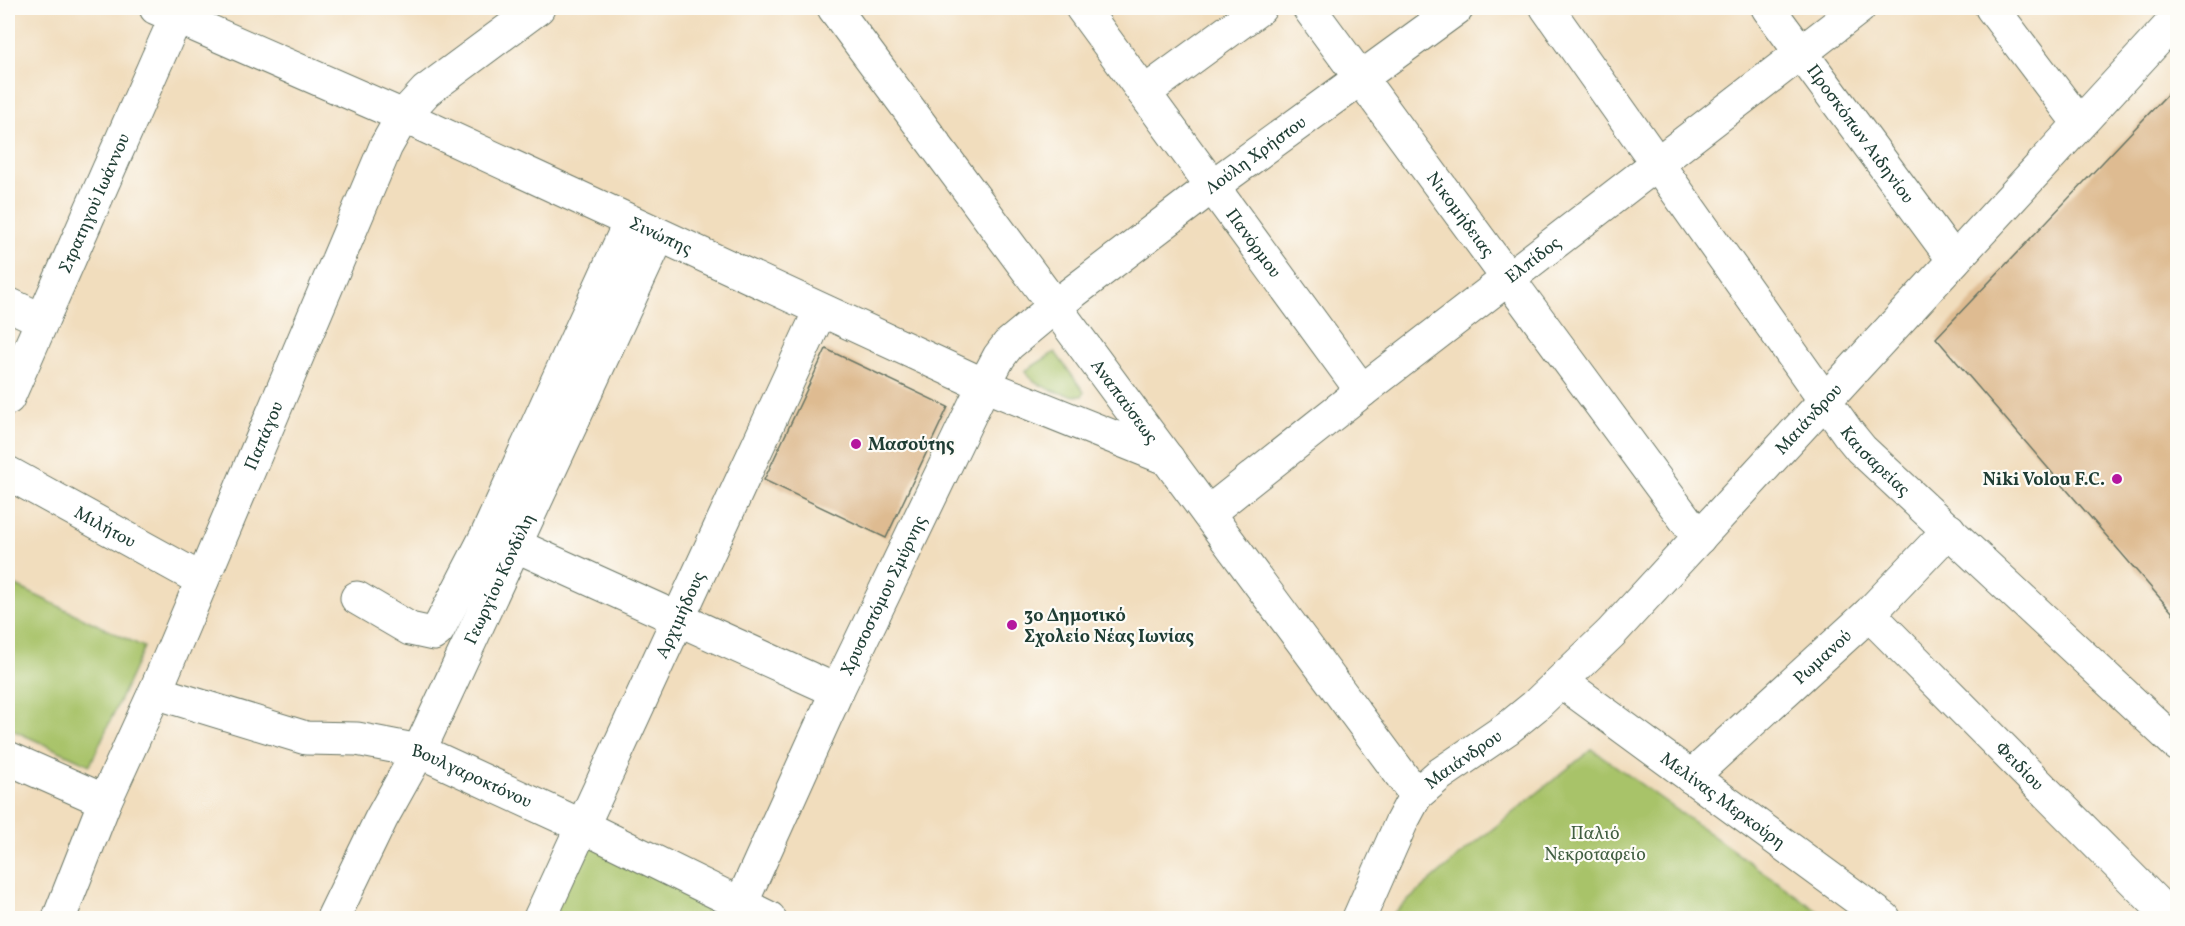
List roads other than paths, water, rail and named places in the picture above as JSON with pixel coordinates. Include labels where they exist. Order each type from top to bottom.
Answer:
[{"type":"street","name":"Αναπαύσεως","points":[[834,8],[1416,795]]},
{"type":"street","name":"Πανόρμου","points":[[1082,8],[1362,391]]},
{"type":"street","points":[[1144,93],[1260,8]]},
{"type":"street","name":"Νικομήδειας","points":[[1309,8],[1699,538]]},
{"type":"street","name":"Λούλη Χρήστου","points":[[1055,306],[1211,186],[1457,8]]},
{"type":"street","name":"Καισαρείας","points":[[1547,8],[1824,400],[1861,448],[2178,745]]},
{"type":"street","name":"Προσκόπων Αιδηνίου","points":[[1768,8],[1954,260]]},
{"type":"street","name":"Ελπίδος","points":[[1208,513],[1362,391],[1859,8]]},
{"type":"street","points":[[1992,8],[2079,123]]},
{"type":"street","name":"Παπάγου","points":[[59,918],[105,801],[155,692],[377,166],[403,116],[426,91],[529,10]]},
{"type":"street","name":"Σινώπης","points":[[171,11],[984,385],[1168,459]]},
{"type":"street","name":"Στρατηγού Ιωάννου","points":[[8,398],[171,11]]},
{"type":"street","name":"Μαιάνδρου","points":[[1416,795],[1448,768],[1508,728],[1562,682],[1699,538],[2178,17]]},
{"type":"street","name":"Γεωργίου Κονδύλη","points":[[333,918],[381,819],[419,751],[501,538],[644,229]]},
{"type":"street","points":[[8,304],[42,320]]},
{"type":"street","name":"Χρυσοστόμου Σμύρνης","points":[[755,911],[837,691],[984,385],[1008,345],[1055,306]]},
{"type":"street","name":"Αρχιμήδους","points":[[540,918],[820,311]]},
{"type":"street","name":"Μιλήτου","points":[[8,473],[202,580]]},
{"type":"street","name":"Ρωμανού","points":[[1691,777],[1869,614],[1949,530]]},
{"type":"street","points":[[501,538],[837,691]]},
{"type":"street","name":"Γεωργίου Κονδύλη","points":[[357,598],[410,629],[433,634],[501,538]]},
{"type":"street","name":"Φειδίου","points":[[1869,614],[2171,918]]},
{"type":"street","name":"Μελίνας Μερκούρη","points":[[1562,682],[1884,918]]},
{"type":"street","name":"Βουλγαροκτόνου","points":[[155,692],[306,738],[357,739],[419,751],[582,825],[755,911]]},
{"type":"street","points":[[8,758],[105,801]]},
{"type":"street","points":[[1359,918],[1380,868],[1416,795]]},
{"type":"place","name":"Μασούτης","points":[[856,444]]},
{"type":"place","name":"Niki Volou F.C.","points":[[2117,479]]},
{"type":"place","name":"3ο Δημοτικό Σχολείο Νέας Ιωνίας","points":[[1012,625]]},
{"type":"park label","name":"Παλιό Νεκροταφείο","points":[[1595,843]]}]
